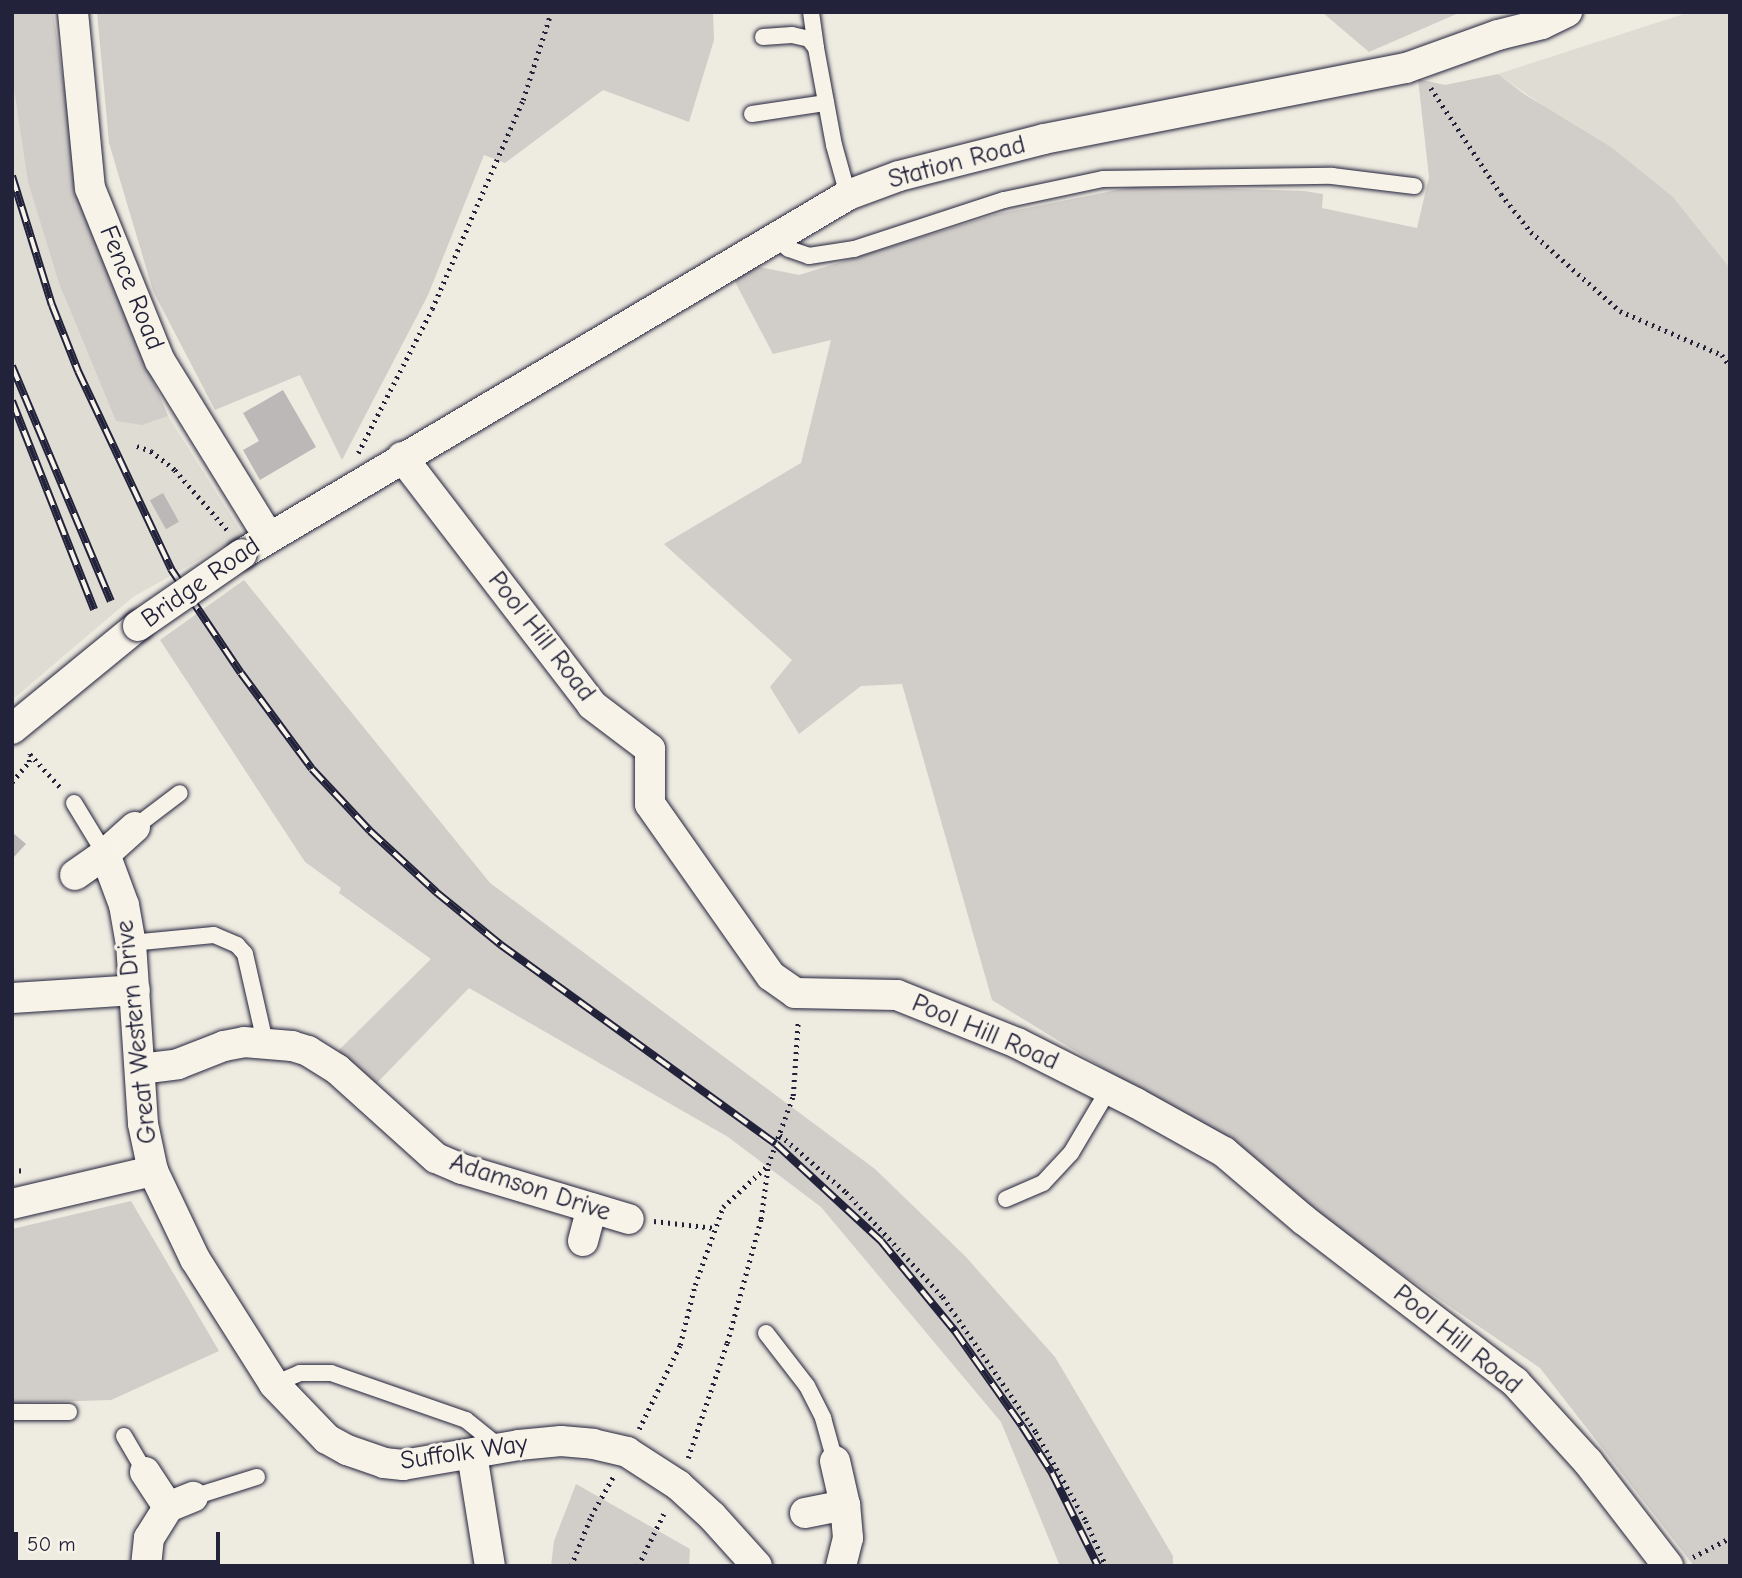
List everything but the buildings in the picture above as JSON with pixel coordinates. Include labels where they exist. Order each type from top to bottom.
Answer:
[{"type":"street","name":"Fence Road","points":[[73,12],[90,188],[160,361],[268,536]]},
{"type":"street","name":"Station Road","points":[[402,457],[848,195],[899,176],[1044,139],[1406,68],[1498,35],[1542,24],[1567,12]]},
{"type":"street","name":"Bridge Road","points":[[22,738],[138,626],[268,536],[402,457]]},
{"type":"street","name":"Pool Hill Road","points":[[402,457],[592,705],[650,749],[650,804],[771,976],[795,993],[897,995],[1017,1043],[1109,1089],[1224,1152],[1304,1220],[1515,1382],[1677,1563]]},
{"type":"street","points":[[75,875],[105,854],[135,827]]},
{"type":"street","name":"Great Western Drive","points":[[105,854],[124,905],[131,943],[144,1124],[153,1171]]},
{"type":"street","points":[[12,998],[135,990]]},
{"type":"street","name":"Adamson Drive","points":[[140,1069],[178,1065],[224,1046],[265,1042],[292,1046],[323,1059],[436,1158],[462,1170],[629,1219]]},
{"type":"street","points":[[12,1204],[153,1171]]},
{"type":"street","name":"Suffolk Way","points":[[153,1171],[195,1259],[274,1384],[327,1438],[365,1458],[403,1465],[561,1441],[593,1444],[627,1452],[678,1485],[712,1516],[757,1566]]},
{"type":"street","points":[[583,1241],[592,1208]]},
{"type":"street","points":[[472,1454],[490,1566]]},
{"type":"street","points":[[835,1461],[845,1505],[848,1538],[841,1566]]},
{"type":"street","points":[[145,1472],[180,1502],[149,1538],[146,1566]]},
{"type":"street","points":[[806,1513],[845,1505]]},
{"type":"lane","points":[[811,12],[826,103],[848,195]]},
{"type":"lane","points":[[763,37],[792,35],[809,40],[816,48]]},
{"type":"lane","points":[[752,114],[826,103]]},
{"type":"lane","points":[[774,237],[789,249],[809,256],[854,248],[1004,200],[1102,179],[1332,176],[1414,186]]},
{"type":"lane","points":[[135,827],[180,793]]},
{"type":"lane","points":[[74,803],[105,854]]},
{"type":"lane","points":[[131,943],[214,935],[237,945],[245,954],[265,1042]]},
{"type":"lane","points":[[1006,1199],[1043,1183],[1071,1153],[1109,1089]]},
{"type":"lane","points":[[766,1333],[807,1386],[823,1418],[835,1461]]},
{"type":"lane","points":[[274,1384],[300,1373],[331,1373],[466,1420],[501,1448]]},
{"type":"lane","points":[[12,1412],[69,1412]]},
{"type":"lane","points":[[124,1436],[145,1472]]},
{"type":"lane","points":[[180,1502],[257,1477]]},
{"type":"path","points":[[336,496],[432,309],[523,100],[551,12]]},
{"type":"path","points":[[1427,82],[1501,194],[1531,232],[1620,311],[1722,355],[1730,366]]},
{"type":"path","points":[[137,446],[151,451],[175,470],[229,531],[242,554]]},
{"type":"path","points":[[22,738],[30,754],[74,803]]},
{"type":"path","points":[[12,782],[29,762],[30,754]]},
{"type":"path","points":[[638,1566],[678,1485],[727,1343],[761,1219],[768,1165],[793,1096],[799,1031],[795,993]]},
{"type":"path","points":[[780,1135],[846,1192],[943,1297],[1036,1432],[1086,1521],[1106,1566]]},
{"type":"path","points":[[572,1566],[591,1516],[627,1452],[680,1345],[695,1284],[723,1207],[768,1165]]},
{"type":"path","points":[[629,1219],[715,1228]]},
{"type":"path","points":[[1677,1563],[1730,1538]]},
{"type":"shaded area","points":[[12,12],[53,12],[83,213],[168,416],[243,535],[133,597],[12,700]]},
{"type":"shaded area","points":[[12,12],[53,12],[83,213],[168,416],[142,425],[116,421],[59,283],[28,182],[12,75]]},
{"type":"shaded area","points":[[97,12],[713,12],[714,40],[689,122],[603,90],[505,163],[484,155],[428,295],[342,460],[300,375],[215,410],[153,291],[109,143]]},
{"type":"shaded area","points":[[1322,12],[1461,12],[1369,52]]},
{"type":"shaded area","points":[[1690,12],[1730,12],[1730,268],[1673,197],[1498,74]]},
{"type":"shaded area","points":[[1498,74],[1524,94],[1611,147],[1673,197],[1730,268],[1730,1566],[1694,1566],[1540,1368],[1367,1250],[1226,1143],[992,1000],[902,684],[861,686],[799,734],[770,687],[792,660],[664,544],[801,463],[831,340],[773,354],[732,276],[754,266],[799,275],[997,214],[1137,186],[1304,191],[1323,194],[1322,208],[1417,228],[1429,177],[1418,79],[1445,85]]},
{"type":"shaded area","points":[[244,580],[490,883],[875,1169],[965,1256],[1055,1357],[1173,1556],[1173,1566],[1060,1566],[1001,1422],[821,1207],[728,1137],[469,988],[375,1085],[338,1051],[431,959],[339,893],[341,888],[305,862],[160,640]]},
{"type":"shaded area","points":[[131,1201],[219,1351],[111,1400],[12,1403],[12,1229]]},
{"type":"shaded area","points":[[576,1484],[690,1549],[689,1566],[551,1566],[554,1541]]},
{"type":"railway","points":[[12,176],[52,305],[78,371],[171,569],[241,673],[312,769],[370,831],[436,892],[501,945],[776,1144],[881,1241],[955,1331],[1022,1426],[1052,1473],[1098,1566]]},
{"type":"railway","points":[[12,366],[111,601]]},
{"type":"railway","points":[[12,401],[94,609]]}]
